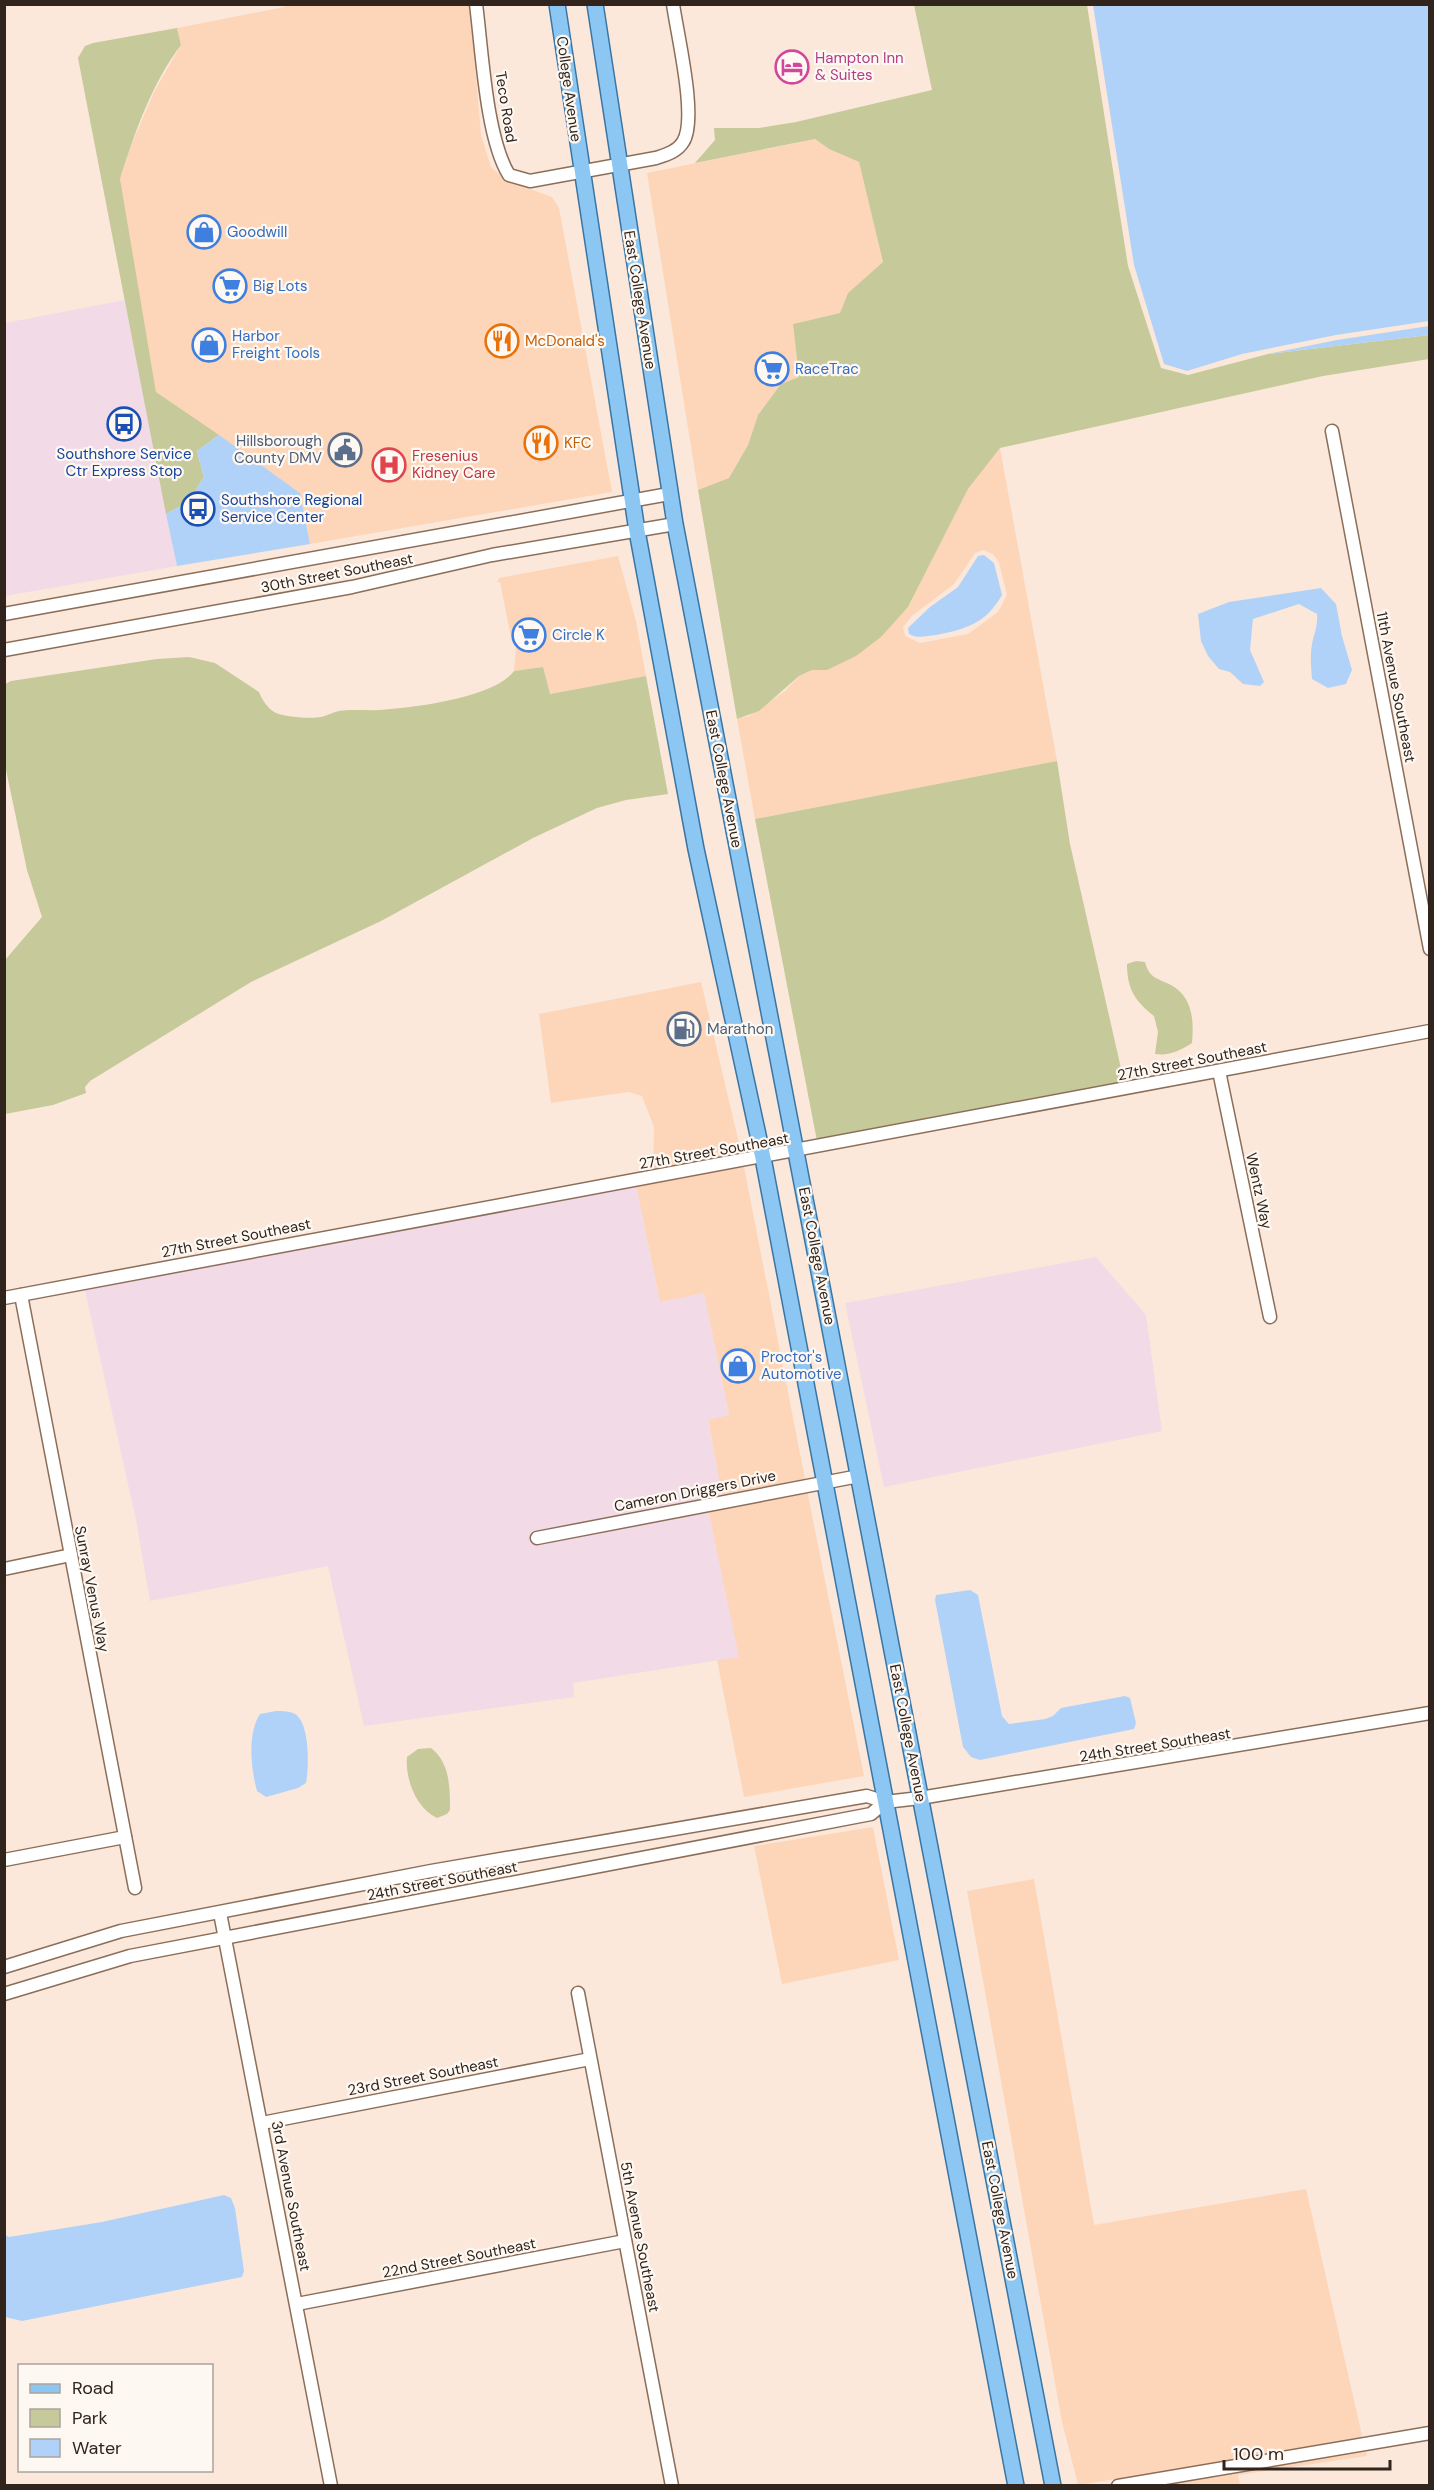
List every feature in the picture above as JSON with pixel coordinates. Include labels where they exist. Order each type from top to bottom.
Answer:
[{"type":"main road","name":"College Avenue","points":[[557,4],[581,173]]},
{"type":"main road","points":[[595,4],[620,166]]},
{"type":"main road","name":"East College Avenue","points":[[620,166],[669,494],[1053,2486]]},
{"type":"main road","points":[[581,173],[637,531],[696,849],[763,1158],[1016,2486]]},
{"type":"street","name":"Teco Road","points":[[476,4],[495,141],[502,163],[509,175],[530,181],[581,173]]},
{"type":"street","points":[[581,173],[674,152],[683,142],[689,125],[689,108],[673,4]]},
{"type":"street","name":"11th Avenue Southeast","points":[[1332,431],[1430,949]]},
{"type":"street","name":"30th Street Southeast","points":[[4,614],[669,494]]},
{"type":"street","name":"30th Street Southeast","points":[[4,650],[352,587],[492,555],[675,524]]},
{"type":"street","name":"27th Street Southeast","points":[[4,1298],[763,1158],[1430,1031]]},
{"type":"street","name":"Wentz Way","points":[[1219,1071],[1270,1317]]},
{"type":"street","name":"Sunray Venus Way","points":[[21,1295],[135,1888]]},
{"type":"street","name":"Cameron Driggers Drive","points":[[537,1538],[859,1476]]},
{"type":"street","points":[[4,1569],[71,1555]]},
{"type":"street","name":"24th Street Southeast","points":[[4,1967],[121,1931],[431,1871],[867,1796],[885,1802],[920,1798],[1430,1713]]},
{"type":"street","name":"24th Street Southeast","points":[[4,1994],[129,1956],[871,1814],[885,1802]]},
{"type":"street","points":[[4,1860],[125,1837]]},
{"type":"street","name":"3rd Avenue Southeast","points":[[220,1913],[332,2486]]},
{"type":"street","name":"5th Avenue Southeast","points":[[578,1993],[672,2486]]},
{"type":"street","name":"23rd Street Southeast","points":[[262,2123],[590,2059]]},
{"type":"street","name":"22nd Street Southeast","points":[[297,2304],[626,2241]]},
{"type":"street","points":[[1118,2486],[1430,2433]]},
{"type":"shaded area","points":[[284,5],[470,5],[481,135],[491,167],[507,181],[552,197],[559,208],[612,492],[310,544],[300,493],[156,392],[121,194],[120,179],[129,150],[155,90],[181,45],[177,28],[284,7]]},
{"type":"shaded area","points":[[815,139],[829,149],[859,162],[883,262],[848,293],[840,313],[793,324],[799,377],[781,384],[758,415],[748,445],[729,478],[698,490],[647,173]]},
{"type":"shaded area","points":[[125,300],[177,566],[5,596],[5,323]]},
{"type":"shaded area","points":[[1000,448],[1057,761],[755,819],[737,719],[749,716],[785,691],[799,676],[812,670],[827,670],[908,607],[968,489]],"holes":[[[983,550],[993,554],[999,562],[1007,595],[998,612],[968,634],[920,643],[905,636],[903,627],[912,616],[954,584],[975,553]]]},
{"type":"shaded area","points":[[618,556],[636,621],[646,676],[549,694],[543,667],[514,671],[517,637],[510,633],[500,582],[497,582],[499,578]]},
{"type":"shaded area","points":[[701,982],[742,1156],[653,1171],[654,1127],[642,1096],[629,1092],[551,1103],[539,1014]]},
{"type":"shaded area","points":[[744,1167],[805,1479],[722,1495],[708,1419],[729,1415],[704,1294],[660,1302],[636,1186]]},
{"type":"shaded area","points":[[636,1186],[660,1302],[704,1293],[729,1415],[708,1420],[722,1495],[530,1534],[532,1544],[708,1509],[739,1657],[573,1683],[574,1697],[364,1726],[328,1566],[150,1601],[136,1520],[84,1286]]},
{"type":"shaded area","points":[[1096,1257],[1146,1315],[1162,1431],[884,1487],[845,1303]]},
{"type":"shaded area","points":[[807,1490],[864,1776],[744,1797],[717,1660],[738,1657],[708,1509]]},
{"type":"shaded area","points":[[873,1827],[899,1960],[782,1984],[754,1846]]},
{"type":"shaded area","points":[[1034,1879],[1094,2225],[1306,2189],[1363,2440],[1078,2485],[1062,2422],[967,1891]]},
{"type":"shaded area","points":[[1366,2452],[1367,2456],[1238,2475],[1240,2485],[1150,2486]]},
{"type":"green space","points":[[914,5],[1087,5],[1128,266],[1161,368],[1188,375],[1268,354],[1429,335],[1429,359],[1323,376],[1000,448],[968,489],[908,607],[881,637],[856,656],[827,670],[812,670],[799,676],[759,711],[737,719],[698,490],[729,478],[748,445],[758,415],[781,384],[799,377],[793,324],[840,313],[848,293],[883,262],[859,162],[829,149],[815,139],[695,163],[715,140],[714,128],[759,128],[796,122],[932,90]]},
{"type":"green space","points":[[177,28],[181,45],[153,92],[120,179],[156,392],[219,435],[197,451],[204,477],[188,502],[166,514],[78,58],[85,46],[93,43]]},
{"type":"green space","points":[[189,657],[215,663],[259,692],[270,709],[276,713],[305,718],[321,717],[339,711],[394,709],[452,700],[490,688],[514,671],[543,667],[550,694],[646,676],[668,794],[626,800],[597,808],[533,838],[381,921],[251,982],[90,1081],[85,1087],[86,1093],[53,1105],[5,1114],[5,960],[42,917],[27,870],[5,765],[5,684],[11,681],[157,659]]},
{"type":"green space","points":[[1057,761],[1070,844],[1123,1080],[1121,1083],[931,1117],[817,1141],[755,819]]},
{"type":"green space","points":[[1136,961],[1145,962],[1151,974],[1171,985],[1184,996],[1192,1018],[1192,1043],[1174,1052],[1155,1054],[1158,1032],[1154,1016],[1137,1000],[1129,981],[1127,964]]},
{"type":"green space","points":[[431,1748],[442,1761],[449,1784],[450,1810],[447,1814],[437,1818],[423,1807],[413,1792],[407,1766],[407,1757],[418,1749]]},
{"type":"water","points":[[1093,5],[1429,5],[1429,321],[1336,335],[1242,354],[1187,371],[1164,364],[1134,265]]},
{"type":"water","points":[[1429,326],[1429,335],[1268,354],[1337,340]]},
{"type":"water","points":[[219,435],[300,493],[310,544],[177,566],[166,514],[188,502],[204,477],[197,451]]},
{"type":"water","points":[[984,555],[994,563],[1002,595],[996,605],[975,623],[957,630],[922,637],[909,634],[908,628],[930,607],[958,587],[978,556]]},
{"type":"water","points":[[1321,588],[1336,604],[1352,670],[1346,684],[1328,688],[1312,679],[1311,653],[1317,614],[1299,604],[1253,619],[1250,650],[1264,682],[1260,686],[1243,684],[1230,672],[1219,669],[1208,656],[1201,641],[1198,614],[1229,602]]},
{"type":"water","points":[[970,1590],[978,1595],[1002,1716],[1009,1724],[1045,1719],[1053,1716],[1061,1708],[1125,1696],[1130,1698],[1136,1723],[1134,1729],[980,1760],[971,1757],[963,1747],[935,1600],[936,1595]]},
{"type":"water","points":[[276,1711],[291,1712],[300,1719],[306,1736],[307,1776],[306,1783],[298,1788],[266,1797],[257,1791],[253,1772],[253,1731],[260,1714]]},
{"type":"water","points":[[224,2195],[231,2198],[235,2208],[244,2271],[242,2277],[22,2321],[5,2317],[5,2235],[9,2237],[102,2222]]},
{"type":"place","name":"Hampton Inn & Suites","points":[[792,67]]},
{"type":"place","name":"Goodwill","points":[[204,232]]},
{"type":"place","name":"Big Lots","points":[[230,286]]},
{"type":"place","name":"McDonald's","points":[[502,341]]},
{"type":"place","name":"Harbor Freight Tools","points":[[209,345]]},
{"type":"place","name":"RaceTrac","points":[[772,369]]},
{"type":"place","name":"Southshore Service Ctr Express Stop","points":[[124,424]]},
{"type":"place","name":"KFC","points":[[541,443]]},
{"type":"place","name":"Hillsborough County DMV","points":[[345,450]]},
{"type":"place","name":"Fresenius Kidney Care","points":[[389,465]]},
{"type":"place","name":"Southshore Regional Service Center","points":[[198,509]]},
{"type":"place","name":"Circle K","points":[[529,635]]},
{"type":"place","name":"Marathon","points":[[684,1029]]},
{"type":"place","name":"Proctor's Automotive","points":[[738,1366]]}]
